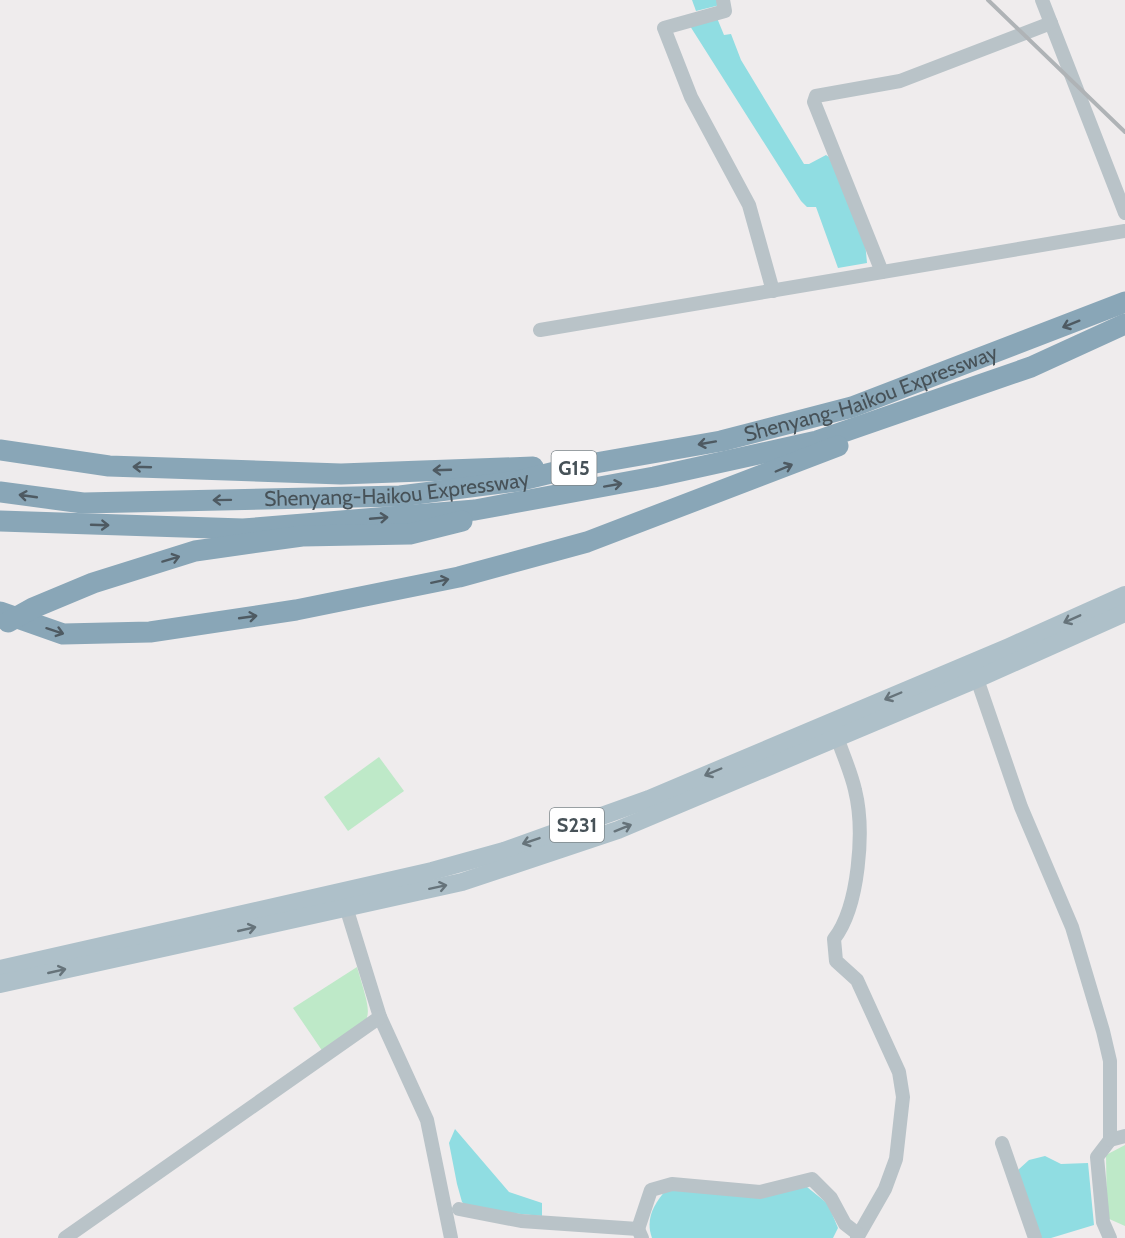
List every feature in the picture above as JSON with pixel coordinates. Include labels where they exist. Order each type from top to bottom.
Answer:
[{"type":"highway","name":"Shenyang-Haikou Expressway","points":[[0,492],[83,503],[400,496],[518,481],[584,465],[721,441],[852,407],[1125,302]]},
{"type":"highway","name":"Shenyang-Haikou Expressway","points":[[0,521],[243,529],[475,510],[817,441],[984,385],[1031,367],[1125,324]]},
{"type":"highway","points":[[6,619],[63,634],[150,632],[296,610],[459,577],[598,538],[775,472],[984,385]]},
{"type":"highway","points":[[3,451],[110,466],[341,474],[584,465]]},
{"type":"highway","points":[[6,619],[93,583],[195,551],[302,536],[410,534],[588,489]]},
{"type":"main road","name":"S231","points":[[0,969],[432,871],[504,851],[649,799],[1009,647],[1125,595]]},
{"type":"main road","points":[[0,984],[462,882],[618,830],[977,679],[1125,613]]},
{"type":"street","points":[[723,0],[725,11],[664,28],[691,97],[749,205],[773,291]]},
{"type":"street","points":[[1042,0],[1125,213]]},
{"type":"street","points":[[882,272],[814,102],[816,96],[900,81],[1051,24]]},
{"type":"street","points":[[540,330],[1125,231]]},
{"type":"street","points":[[977,679],[1021,807],[1072,927],[1103,1031],[1110,1061],[1110,1140],[1097,1157],[1103,1222],[1110,1238]]},
{"type":"street","points":[[459,1209],[521,1221],[640,1233],[651,1190],[672,1185],[760,1192],[812,1179],[831,1198],[845,1224],[857,1236],[885,1189],[896,1159],[903,1097],[899,1072],[856,980],[836,961],[834,939],[844,927],[855,888],[859,833],[856,792],[837,737]]},
{"type":"street","points":[[346,907],[380,1017],[427,1120],[451,1238]]},
{"type":"street","points":[[65,1238],[380,1017]]},
{"type":"street","points":[[1110,1140],[1125,1136]]},
{"type":"street","points":[[1002,1143],[1035,1238]]},
{"type":"green space","points":[[379,757],[404,791],[348,831],[324,797]]},
{"type":"green space","points":[[357,967],[367,1001],[366,1019],[353,1033],[323,1052],[293,1008]]},
{"type":"green space","points":[[1125,1145],[1125,1226],[1107,1218],[1106,1155]]},
{"type":"water","points":[[692,0],[719,0],[720,5],[696,11]]},
{"type":"water","points":[[717,18],[724,35],[731,34],[741,60],[804,164],[809,164],[826,155],[829,157],[865,241],[867,263],[838,268],[816,207],[807,207],[801,201],[690,26]]},
{"type":"water","points":[[455,1129],[509,1192],[542,1203],[542,1216],[471,1209],[462,1202],[449,1143]]},
{"type":"water","points":[[1045,1156],[1061,1164],[1088,1163],[1094,1225],[1051,1238],[1040,1238],[1018,1170],[1029,1160]]},
{"type":"water","points":[[807,1187],[828,1204],[838,1228],[833,1238],[652,1238],[650,1218],[666,1190]]},
{"type":"railway","points":[[988,0],[1125,132]]}]
